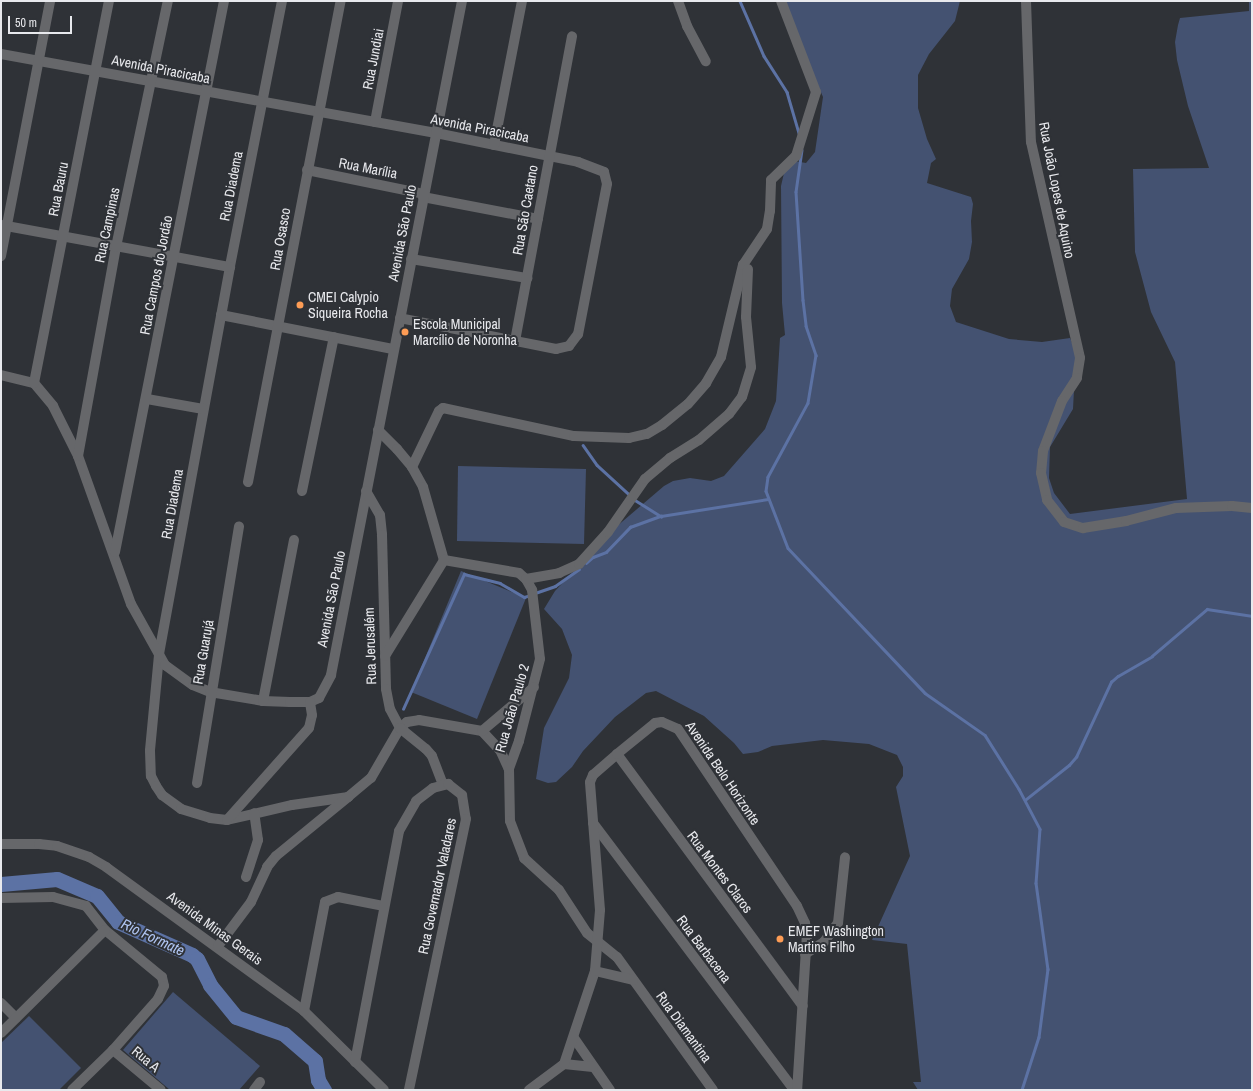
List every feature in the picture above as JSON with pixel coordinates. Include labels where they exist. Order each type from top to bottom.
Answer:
[{"type":"street","points":[[1,256],[4,226],[50,1]]},
{"type":"street","name":"Rua Bauru","points":[[34,383],[109,1]]},
{"type":"street","name":"Rua Campinas","points":[[78,456],[116,247],[168,1]]},
{"type":"street","name":"Rua Campos do Jordão","points":[[114,553],[147,399],[173,257],[224,1]]},
{"type":"street","name":"Rua Diadema","points":[[227,820],[210,818],[181,809],[162,795],[156,786],[150,770],[150,751],[159,655],[203,409],[282,1]]},
{"type":"street","name":"Rua Osasco","points":[[248,482],[279,325],[307,170],[320,112],[341,1]]},
{"type":"street","name":"Rua Jundiai","points":[[375,122],[398,1]]},
{"type":"street","name":"Avenida São Paulo","points":[[310,702],[319,698],[325,691],[330,675],[462,1]]},
{"type":"street","points":[[494,145],[522,1]]},
{"type":"street","points":[[678,1],[687,26],[706,62]]},
{"type":"street","points":[[412,467],[439,411],[443,408],[574,436],[594,438],[629,438],[647,434],[662,425],[688,404],[706,383],[721,356],[744,265],[751,255],[769,220],[771,180],[796,156],[814,102],[816,88],[781,1]]},
{"type":"street","name":"Rua João Lopes de Aquino","points":[[1026,1],[1031,142],[1080,358],[1077,378],[1062,401],[1041,459],[1047,500],[1054,513],[1064,522],[1083,528],[1094,528],[1176,508],[1232,506],[1252,508]]},
{"type":"street","name":"Rua São Caetano","points":[[514,341],[572,36]]},
{"type":"street","name":"Avenida Piracicaba","points":[[1,54],[436,133],[549,156],[596,167],[604,172],[607,184],[575,341],[562,349],[400,318]]},
{"type":"street","name":"Rua Marília","points":[[307,170],[538,218]]},
{"type":"street","points":[[4,226],[230,267]]},
{"type":"street","points":[[444,560],[509,570],[526,579],[559,573],[579,564],[608,532],[646,479],[670,458],[699,440],[729,414],[742,398],[751,367],[746,277],[751,255]]},
{"type":"street","points":[[411,259],[527,278]]},
{"type":"street","points":[[221,315],[279,325],[393,349]]},
{"type":"street","points":[[302,491],[334,337]]},
{"type":"street","points":[[1,375],[34,383],[53,406],[78,456],[131,604],[165,665],[193,685],[210,692],[262,701],[310,702],[312,715],[309,728],[227,820]]},
{"type":"street","points":[[147,399],[203,409]]},
{"type":"street","points":[[378,430],[412,467],[432,510],[444,560],[385,656]]},
{"type":"street","name":"Rua Jerusalém","points":[[366,491],[380,515],[386,689],[390,709],[400,728],[426,748],[437,765],[443,784]]},
{"type":"street","name":"Rua Guarujá","points":[[196,782],[210,692],[240,526]]},
{"type":"street","points":[[262,701],[294,540]]},
{"type":"street","name":"Rua João Paulo 2","points":[[508,769],[534,687],[540,659],[535,601],[526,579]]},
{"type":"street","points":[[482,732],[534,687]]},
{"type":"street","points":[[218,946],[251,902],[267,867],[276,856],[371,778],[400,728],[407,722],[419,720],[482,732],[500,750],[508,769]]},
{"type":"street","name":"Avenida Belo Horizonte","points":[[564,1064],[574,1038],[595,970],[598,943],[600,910],[590,782],[594,775],[617,754],[655,724],[667,722],[678,729],[802,914],[807,933],[796,1090]]},
{"type":"street","name":"Rua Montes Claros","points":[[617,754],[803,1006]]},
{"type":"street","name":"Rua Diamantina","points":[[508,769],[510,821],[518,846],[532,868],[559,890],[580,925],[598,943],[617,957],[712,1090]]},
{"type":"street","points":[[355,1062],[384,906],[403,820],[425,792],[443,784]]},
{"type":"street","name":"Rua Governador Valadares","points":[[409,1090],[466,819],[462,794],[454,786],[443,784]]},
{"type":"street","points":[[227,820],[292,805],[348,798]]},
{"type":"street","points":[[246,877],[258,840],[254,813]]},
{"type":"street","name":"Rua Barbacena","points":[[593,823],[796,1090]]},
{"type":"street","name":"Avenida Minas Gerais","points":[[1,844],[39,844],[88,857],[106,866],[218,946],[304,1012],[384,1090]]},
{"type":"street","points":[[805,954],[824,942],[838,923],[845,857]]},
{"type":"street","points":[[1,898],[54,897],[77,901],[95,914],[105,930],[162,977],[164,986],[158,999],[113,1050],[72,1090]]},
{"type":"street","points":[[304,1012],[325,902],[338,897],[384,906]]},
{"type":"street","points":[[1,1033],[105,930]]},
{"type":"street","points":[[595,970],[633,980]]},
{"type":"street","points":[[1,1003],[16,1018]]},
{"type":"street","points":[[574,1038],[610,1090]]},
{"type":"street","name":"Rua A","points":[[113,1050],[160,1090]]},
{"type":"street","points":[[529,1090],[564,1064],[593,1067]]},
{"type":"shaded area","points":[[783,1],[960,1],[955,21],[929,54],[918,75],[918,108],[927,139],[936,159],[931,163],[927,183],[971,197],[973,204],[971,221],[972,242],[969,259],[952,289],[950,306],[956,322],[1009,339],[1042,342],[1070,338],[1076,352],[1073,409],[1050,447],[1049,478],[1054,493],[1070,514],[1187,499],[1175,362],[1151,312],[1135,252],[1133,169],[1209,168],[1188,106],[1177,60],[1175,42],[1178,25],[1180,18],[1249,11],[1249,1],[1252,1],[1252,1090],[918,1090],[913,1082],[921,1082],[907,944],[872,940],[910,856],[896,787],[903,776],[903,767],[897,755],[869,744],[823,740],[772,746],[758,752],[743,754],[734,743],[704,716],[656,691],[646,693],[615,717],[583,751],[572,767],[556,782],[548,783],[536,779],[544,728],[569,678],[572,655],[562,629],[544,609],[555,591],[616,527],[664,486],[673,481],[690,478],[711,481],[724,476],[765,429],[776,401],[780,338],[785,335],[782,303],[781,186],[784,173],[794,161],[806,163],[815,152],[823,97]]},
{"type":"shaded area","points":[[458,466],[586,469],[584,544],[457,541]]},
{"type":"shaded area","points":[[461,571],[526,598],[477,719],[411,692]]},
{"type":"shaded area","points":[[173,992],[260,1066],[239,1090],[170,1090],[123,1050]]},
{"type":"shaded area","points":[[29,1016],[81,1068],[59,1090],[1,1090],[1,1043]]},
{"type":"waterway","points":[[740,1],[764,56],[787,92],[799,133]]},
{"type":"waterway","points":[[802,150],[796,192],[803,300],[806,326],[816,355],[808,403],[768,477],[766,491],[788,548],[925,693],[985,735],[1019,789],[1040,829],[1036,883],[1048,969],[1039,1037],[1022,1090]]},
{"type":"waterway","points":[[583,445],[597,465],[631,496]]},
{"type":"waterway","points":[[586,563],[593,557],[606,552],[630,527],[661,516],[768,499]]},
{"type":"waterway","points":[[635,500],[661,516]]},
{"type":"waterway","points":[[535,593],[555,586],[579,569]]},
{"type":"waterway","points":[[403,709],[464,574],[500,583],[524,597],[531,595]]},
{"type":"waterway","points":[[1025,800],[1069,765],[1076,757],[1111,682],[1118,676],[1152,656],[1207,609],[1252,616]]},
{"type":"waterway","name":"Rio Formate","points":[[1,884],[57,879],[97,896],[118,922],[192,955],[197,959],[210,985],[236,1017],[284,1034],[315,1061],[318,1080],[324,1090]]},
{"type":"place","name":"CMEI Calypio Siqueira Rocha","points":[[300,305]]},
{"type":"place","name":"Escola Municipal Marcílio de Noronha","points":[[405,332]]},
{"type":"place","name":"EMEF Washington Martins Filho","points":[[780,939]]}]
